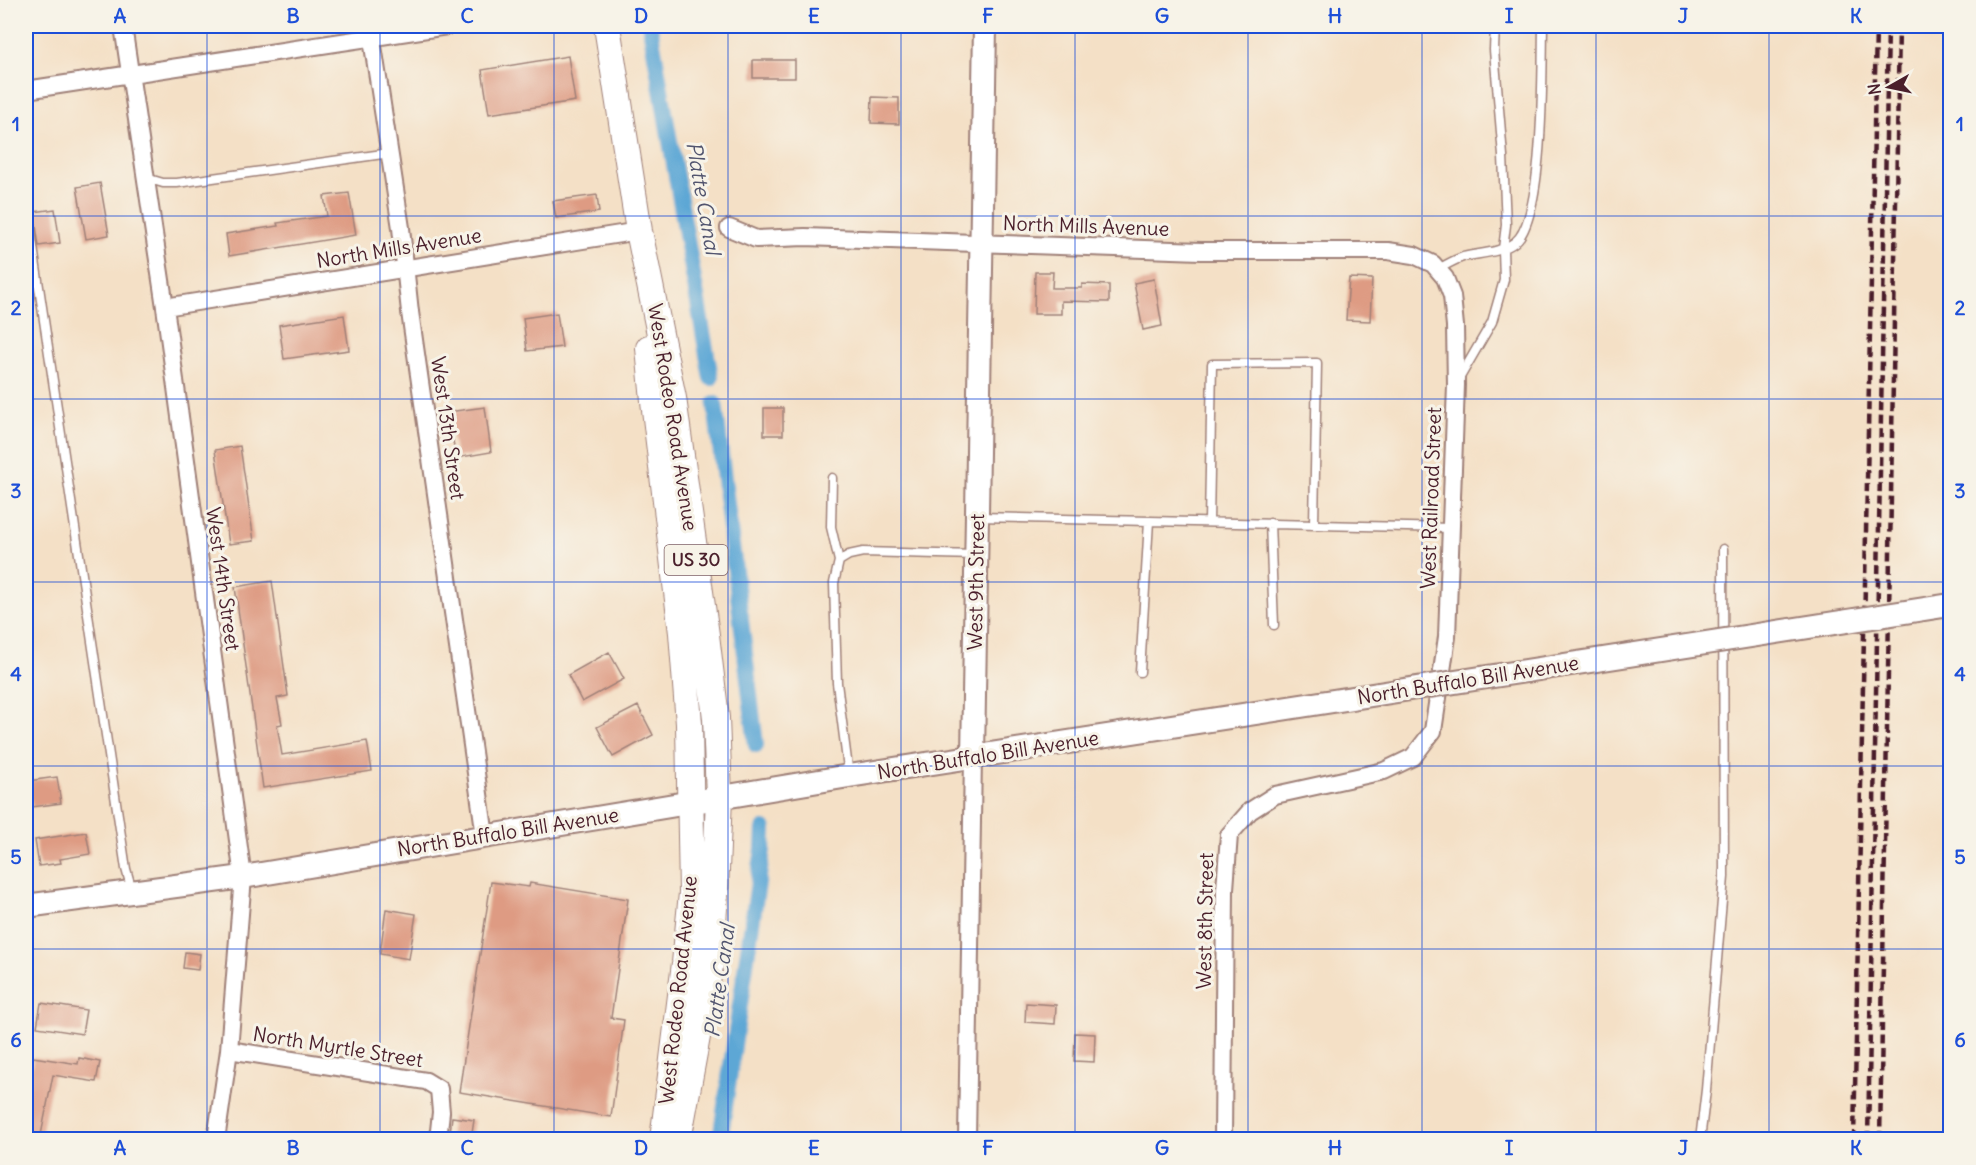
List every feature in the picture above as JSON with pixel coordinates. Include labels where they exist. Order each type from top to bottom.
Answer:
[{"type":"main road","name":"West Rodeo Road Avenue","points":[[607,26],[639,231],[675,410],[716,718],[719,798],[716,894],[710,966],[678,1140]]},
{"type":"main road","name":"West Rodeo Road Avenue","points":[[639,231],[654,401],[682,633],[690,724],[692,893],[663,1140]]},
{"type":"street","name":"West 14th Street","points":[[123,26],[165,307],[243,877],[229,1050],[216,1140]]},
{"type":"street","points":[[26,90],[371,32],[447,26]]},
{"type":"street","name":"West 9th Street","points":[[967,1140],[986,26]]},
{"type":"street","name":"West 13th Street","points":[[371,32],[390,153],[410,312],[485,836]]},
{"type":"street","name":"North Mills Avenue","points":[[729,228],[756,238],[805,237],[1201,251],[1388,250],[1414,255],[1438,269]]},
{"type":"street","name":"North Mills Avenue","points":[[165,307],[639,231]]},
{"type":"street","name":"West Railroad Street","points":[[1433,731],[1447,637],[1456,385],[1452,296],[1445,278],[1438,269]]},
{"type":"street","name":"North Buffalo Bill Avenue","points":[[26,906],[243,877],[849,776],[1950,605]]},
{"type":"street","name":"West 8th Street","points":[[1223,1140],[1225,888],[1229,835],[1250,811],[1275,795],[1384,771],[1413,757],[1433,731]]},
{"type":"street","name":"North Myrtle Street","points":[[229,1050],[426,1081],[439,1089],[441,1112],[438,1140]]},
{"type":"lane","points":[[1456,385],[1492,322],[1504,280],[1503,249],[1506,225],[1494,50],[1495,26]]},
{"type":"lane","points":[[1438,269],[1460,258],[1503,249],[1517,241],[1530,215],[1540,156],[1543,26]]},
{"type":"lane","points":[[146,178],[163,183],[177,183],[390,153]]},
{"type":"lane","points":[[26,200],[126,869],[132,891]]},
{"type":"lane","points":[[1209,522],[1212,364],[1317,363],[1314,524]]},
{"type":"lane","points":[[832,478],[831,527],[839,561],[834,583],[837,683],[849,776]]},
{"type":"lane","points":[[977,517],[1451,528]]},
{"type":"lane","points":[[1140,672],[1149,521]]},
{"type":"lane","points":[[1270,523],[1274,625]]},
{"type":"lane","points":[[1700,1140],[1724,877],[1723,549]]},
{"type":"lane","points":[[839,561],[849,555],[863,552],[976,555]]},
{"type":"building","points":[[568,56],[575,101],[489,114],[482,70]]},
{"type":"building","points":[[753,60],[795,60],[795,78],[753,78]]},
{"type":"building","points":[[872,97],[899,98],[899,124],[871,123]]},
{"type":"building","points":[[100,183],[109,235],[86,239],[77,187]]},
{"type":"building","points":[[349,193],[356,235],[229,256],[226,234],[278,226],[277,223],[327,216],[324,196]]},
{"type":"building","points":[[597,195],[599,212],[556,218],[553,201]]},
{"type":"building","points":[[55,209],[60,243],[39,246],[34,212]]},
{"type":"building","points":[[1035,272],[1053,272],[1052,288],[1082,288],[1082,284],[1109,285],[1109,302],[1061,301],[1061,314],[1034,314]]},
{"type":"building","points":[[1349,278],[1372,279],[1370,321],[1346,320]]},
{"type":"building","points":[[1154,279],[1162,326],[1143,330],[1134,283]]},
{"type":"building","points":[[557,313],[562,347],[527,351],[523,318]]},
{"type":"building","points":[[344,315],[349,350],[284,359],[279,325]]},
{"type":"building","points":[[485,407],[491,452],[456,458],[448,412]]},
{"type":"building","points":[[764,408],[783,408],[783,435],[764,435]]},
{"type":"building","points":[[240,446],[254,541],[229,544],[215,450]]},
{"type":"building","points":[[272,581],[288,696],[277,698],[282,724],[277,725],[282,755],[367,741],[372,771],[263,788],[235,587]]},
{"type":"building","points":[[609,652],[624,679],[582,702],[568,675]]},
{"type":"building","points":[[638,706],[653,735],[613,757],[597,727]]},
{"type":"building","points":[[57,777],[61,803],[32,807],[28,781]]},
{"type":"building","points":[[86,832],[90,854],[60,859],[61,863],[39,866],[35,840]]},
{"type":"building","points":[[491,882],[529,887],[530,883],[628,899],[611,1018],[624,1020],[611,1117],[459,1092]]},
{"type":"building","points":[[386,909],[416,914],[409,959],[380,954]]},
{"type":"building","points":[[185,952],[200,954],[198,970],[183,968]]},
{"type":"building","points":[[41,1003],[86,1010],[82,1034],[37,1027]]},
{"type":"building","points":[[1026,1003],[1056,1005],[1055,1024],[1025,1022]]},
{"type":"building","points":[[1075,1033],[1095,1034],[1094,1062],[1074,1061]]},
{"type":"building","points":[[33,1057],[78,1064],[79,1058],[100,1062],[96,1082],[53,1075],[40,1140],[26,1140],[26,1103]]},
{"type":"building","points":[[452,1117],[474,1120],[471,1140],[449,1140]]},
{"type":"waterway","name":"Platte Canal","points":[[650,26],[711,378]]},
{"type":"waterway","name":"Platte Canal","points":[[715,404],[756,745]]},
{"type":"waterway","name":"Platte Canal","points":[[720,1140],[763,849],[764,829]]},
{"type":"railway","points":[[1854,1140],[1876,26]]},
{"type":"railway","points":[[1868,1140],[1888,26]]},
{"type":"railway","points":[[1880,1140],[1899,26]]}]
